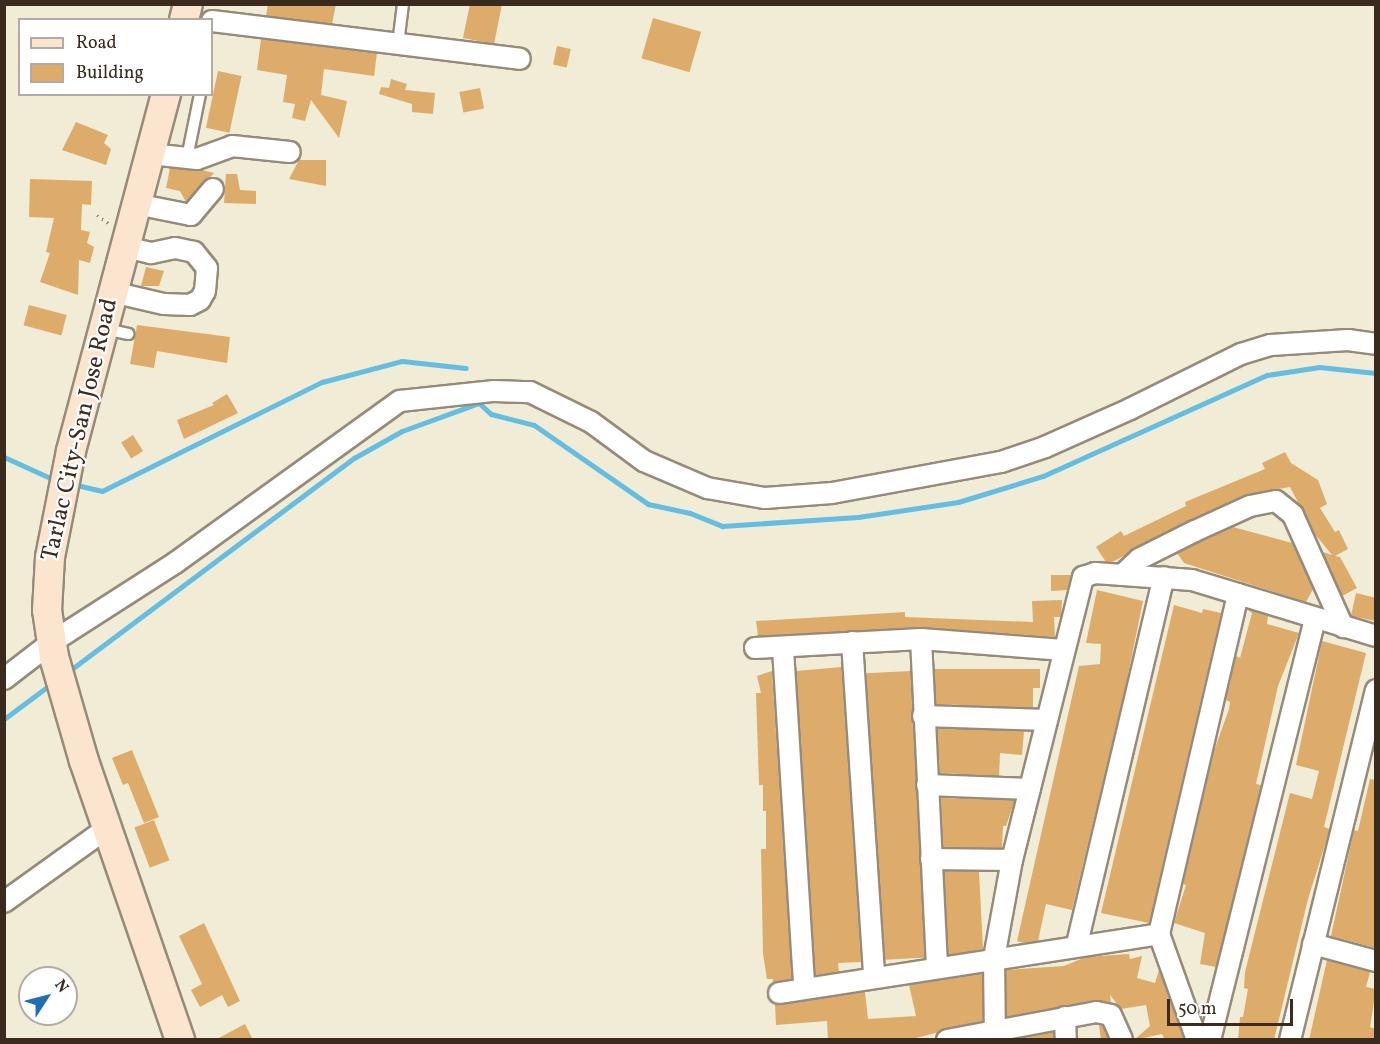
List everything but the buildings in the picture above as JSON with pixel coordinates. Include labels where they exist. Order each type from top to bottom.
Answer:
[{"type":"main road","name":"Tarlac City-San Jose Road","points":[[165,96],[112,292],[115,332],[71,451],[50,557],[47,610],[53,650],[106,829],[180,1040]]},
{"type":"street","points":[[213,20],[520,59]]},
{"type":"street","points":[[150,154],[197,159],[232,146],[290,152]]},
{"type":"street","points":[[136,204],[191,215],[213,189]]},
{"type":"street","points":[[112,292],[164,304],[190,305],[200,300],[205,291],[207,268],[194,252],[175,248],[151,253],[124,247]]},
{"type":"street","points":[[4,679],[53,650],[400,401],[494,391],[530,392],[591,422],[644,460],[707,488],[765,498],[891,484],[1009,459],[1130,409],[1241,354],[1271,345],[1348,340],[1376,344]]},
{"type":"street","points":[[1122,574],[1139,560],[1195,531],[1250,506],[1276,501],[1293,515],[1343,627]]},
{"type":"street","points":[[995,1035],[994,958],[1012,860],[1083,577],[1090,573],[1192,580],[1376,636]]},
{"type":"street","points":[[1077,944],[1164,577]]},
{"type":"street","points":[[1197,1040],[1159,934],[1238,594]]},
{"type":"street","points":[[1210,1040],[1315,619]]},
{"type":"street","points":[[755,648],[783,649],[852,642],[921,639],[1064,650]]},
{"type":"street","points":[[921,639],[937,968]]},
{"type":"street","points":[[852,642],[874,977]]},
{"type":"street","points":[[783,649],[804,986]]},
{"type":"street","points":[[1290,1040],[1376,690]]},
{"type":"street","points":[[923,716],[1047,720]]},
{"type":"street","points":[[927,785],[1030,789]]},
{"type":"street","points":[[4,902],[106,829]]},
{"type":"street","points":[[931,859],[1012,860]]},
{"type":"street","points":[[779,993],[804,986],[937,968],[1077,944],[1159,934]]},
{"type":"street","points":[[1313,944],[1376,961]]},
{"type":"street","points":[[947,1040],[995,1035],[1065,1017],[1107,1013],[1122,1040]]},
{"type":"street","points":[[1065,1017],[1066,1040]]},
{"type":"lane","points":[[398,44],[403,4]]},
{"type":"lane","points":[[187,158],[201,96]]},
{"type":"waterway","points":[[72,484],[102,491],[322,382],[402,361],[466,368]]},
{"type":"waterway","points":[[69,671],[354,458],[402,431],[479,403],[491,414],[534,425],[648,504],[690,513],[722,526],[858,517],[958,502],[1043,476],[1267,375],[1319,367],[1376,373]]},
{"type":"waterway","points":[[4,457],[57,481]]},
{"type":"waterway","points":[[4,719],[51,684]]}]
